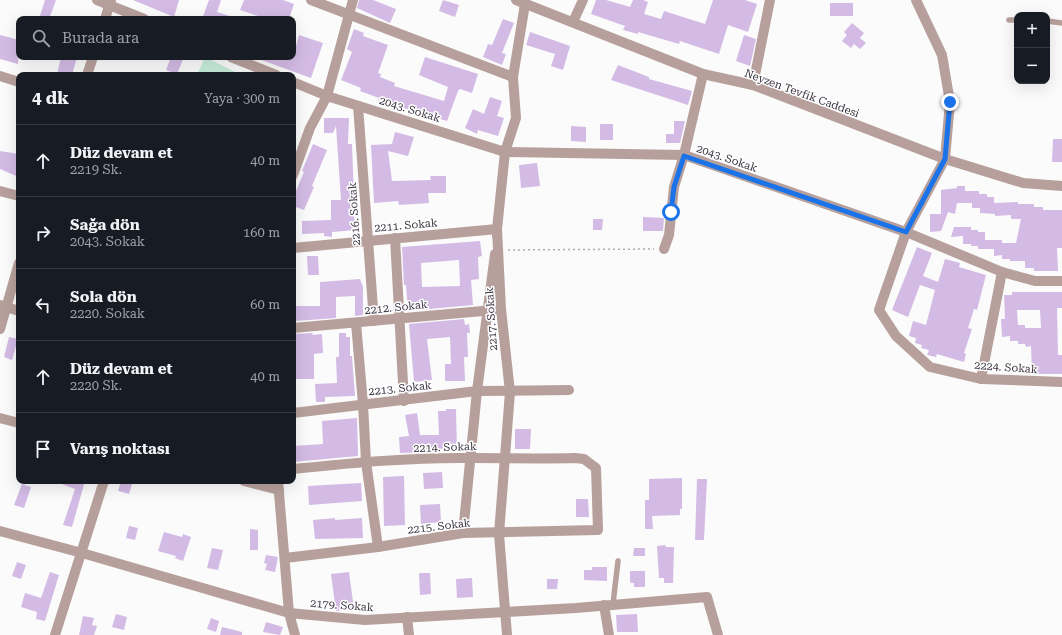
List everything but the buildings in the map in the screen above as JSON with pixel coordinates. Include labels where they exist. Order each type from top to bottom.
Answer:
[{"type":"street","points":[[97,0],[111,2],[138,16]]},
{"type":"street","points":[[311,0],[513,77]]},
{"type":"street","points":[[296,167],[310,128],[327,96],[353,0]]},
{"type":"street","points":[[573,22],[583,0]]},
{"type":"street","points":[[753,85],[770,0]]},
{"type":"street","points":[[906,232],[945,159],[950,102],[942,55],[916,0]]},
{"type":"street","points":[[106,16],[111,2]]},
{"type":"street","name":"Neyzen Tevfik Caddesi","points":[[521,2],[703,74],[753,85],[945,159],[1023,183],[1062,186]]},
{"type":"street","name":"2217. Sokak","points":[[507,635],[499,534],[510,392],[501,309],[500,250],[497,229],[505,152],[516,118],[513,77],[521,2]]},
{"type":"street","points":[[88,72],[92,60]]},
{"type":"street","points":[[238,60],[268,72]]},
{"type":"street","points":[[664,249],[669,235],[674,187],[684,156],[703,74]]},
{"type":"street","points":[[0,76],[16,81]]},
{"type":"street","name":"2043. Sokak","points":[[296,83],[327,96],[505,152],[684,156],[906,232],[1002,272],[1035,281],[1062,281]]},
{"type":"street","name":"2216. Sokak","points":[[358,106],[374,321]]},
{"type":"street","points":[[0,191],[16,195]]},
{"type":"street","points":[[463,533],[477,391],[497,229]]},
{"type":"street","name":"2211. Sokak","points":[[296,248],[497,229]]},
{"type":"street","name":"2224. Sokak","points":[[906,232],[879,310],[896,336],[930,367],[981,379],[1062,382]]},
{"type":"street","points":[[395,238],[404,401]]},
{"type":"street","points":[[0,329],[3,306],[16,271]]},
{"type":"street","points":[[981,379],[1002,272]]},
{"type":"street","points":[[3,306],[16,310]]},
{"type":"street","name":"2212. Sokak","points":[[296,328],[501,309]]},
{"type":"street","points":[[356,323],[366,462],[378,547]]},
{"type":"street","name":"2213. Sokak","points":[[296,413],[363,404],[404,401],[477,391],[510,392],[569,390]]},
{"type":"street","points":[[0,418],[16,422]]},
{"type":"street","name":"2214. Sokak","points":[[296,469],[366,462],[471,458],[575,458],[584,460],[596,468],[598,530]]},
{"type":"street","points":[[56,635],[103,484]]},
{"type":"street","points":[[264,484],[278,486],[289,613],[295,635]]},
{"type":"street","name":"2215. Sokak","points":[[285,558],[378,547],[463,533],[499,534],[598,530]]},
{"type":"street","name":"2179. Sokak","points":[[0,531],[82,553],[289,613],[365,620],[506,610],[608,605],[707,597],[718,635]]},
{"type":"street","points":[[608,605],[609,635]]},
{"type":"street","points":[[407,617],[409,635]]},
{"type":"lane","points":[[1009,20],[1014,20]]},
{"type":"lane","points":[[1050,21],[1062,22]]},
{"type":"lane","points":[[608,605],[618,561]]},
{"type":"path","points":[[500,250],[664,249]]},
{"type":"green space","points":[[204,60],[211,60],[235,72],[198,72]]},
{"type":"route","points":[[671,212],[674,187],[684,156],[906,232],[945,159],[950,102]]}]
